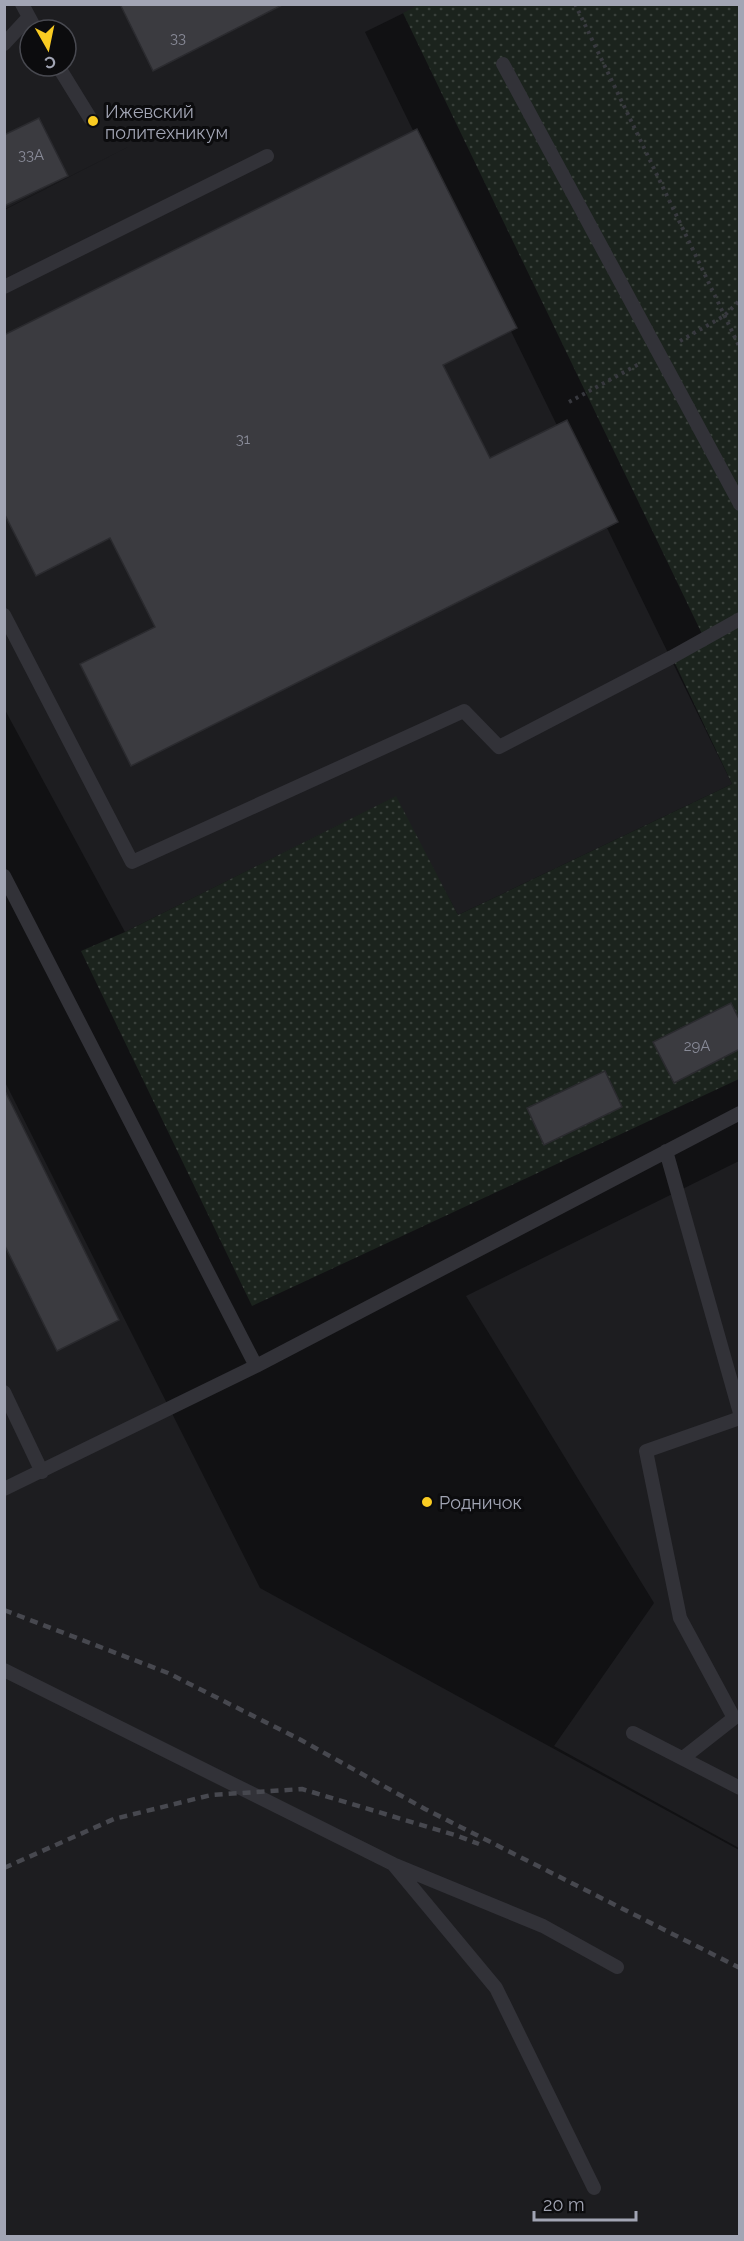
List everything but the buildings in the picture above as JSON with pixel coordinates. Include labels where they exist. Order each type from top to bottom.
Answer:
[{"type":"lane","points":[[22,4],[28,18]]},
{"type":"lane","points":[[4,44],[18,29]]},
{"type":"lane","points":[[503,64],[740,504]]},
{"type":"lane","points":[[65,78],[90,118]]},
{"type":"lane","points":[[4,288],[267,156]]},
{"type":"lane","points":[[4,615],[132,862],[464,711],[499,747],[740,619]]},
{"type":"lane","points":[[4,876],[256,1366]]},
{"type":"lane","points":[[4,1489],[256,1366],[740,1113]]},
{"type":"lane","points":[[666,1150],[740,1413]]},
{"type":"lane","points":[[4,1392],[42,1472]]},
{"type":"lane","points":[[683,1758],[734,1718],[680,1618],[646,1451],[740,1418]]},
{"type":"lane","points":[[4,1670],[393,1864],[543,1926],[617,1967]]},
{"type":"lane","points":[[633,1733],[740,1788]]},
{"type":"lane","points":[[393,1864],[496,1988],[594,2188]]},
{"type":"path","points":[[575,4],[740,348]]},
{"type":"path","points":[[724,316],[740,300]]},
{"type":"shaded area","points":[[420,4],[739,5],[739,1079],[252,1306],[81,951],[125,932],[396,796],[458,915],[732,784],[672,657],[704,638],[403,13]]},
{"type":"shaded area","points":[[5,5],[420,5],[365,32],[732,784],[458,915],[395,797],[125,932],[5,710],[4,210],[136,143],[5,209]]},
{"type":"shaded area","points":[[4,1080],[260,1588],[739,1850],[739,2236],[5,2236]]},
{"type":"shaded area","points":[[739,1161],[739,1848],[554,1746],[654,1603],[466,1296]]},
{"type":"railway","points":[[4,1610],[168,1673],[301,1740],[425,1809],[740,1968]]},
{"type":"railway","points":[[4,1868],[114,1819],[211,1795],[302,1789],[479,1844]]},
{"type":"place","name":"Ижевский политехникум","points":[[93,121]]},
{"type":"place","name":"Родничок","points":[[427,1502]]}]
